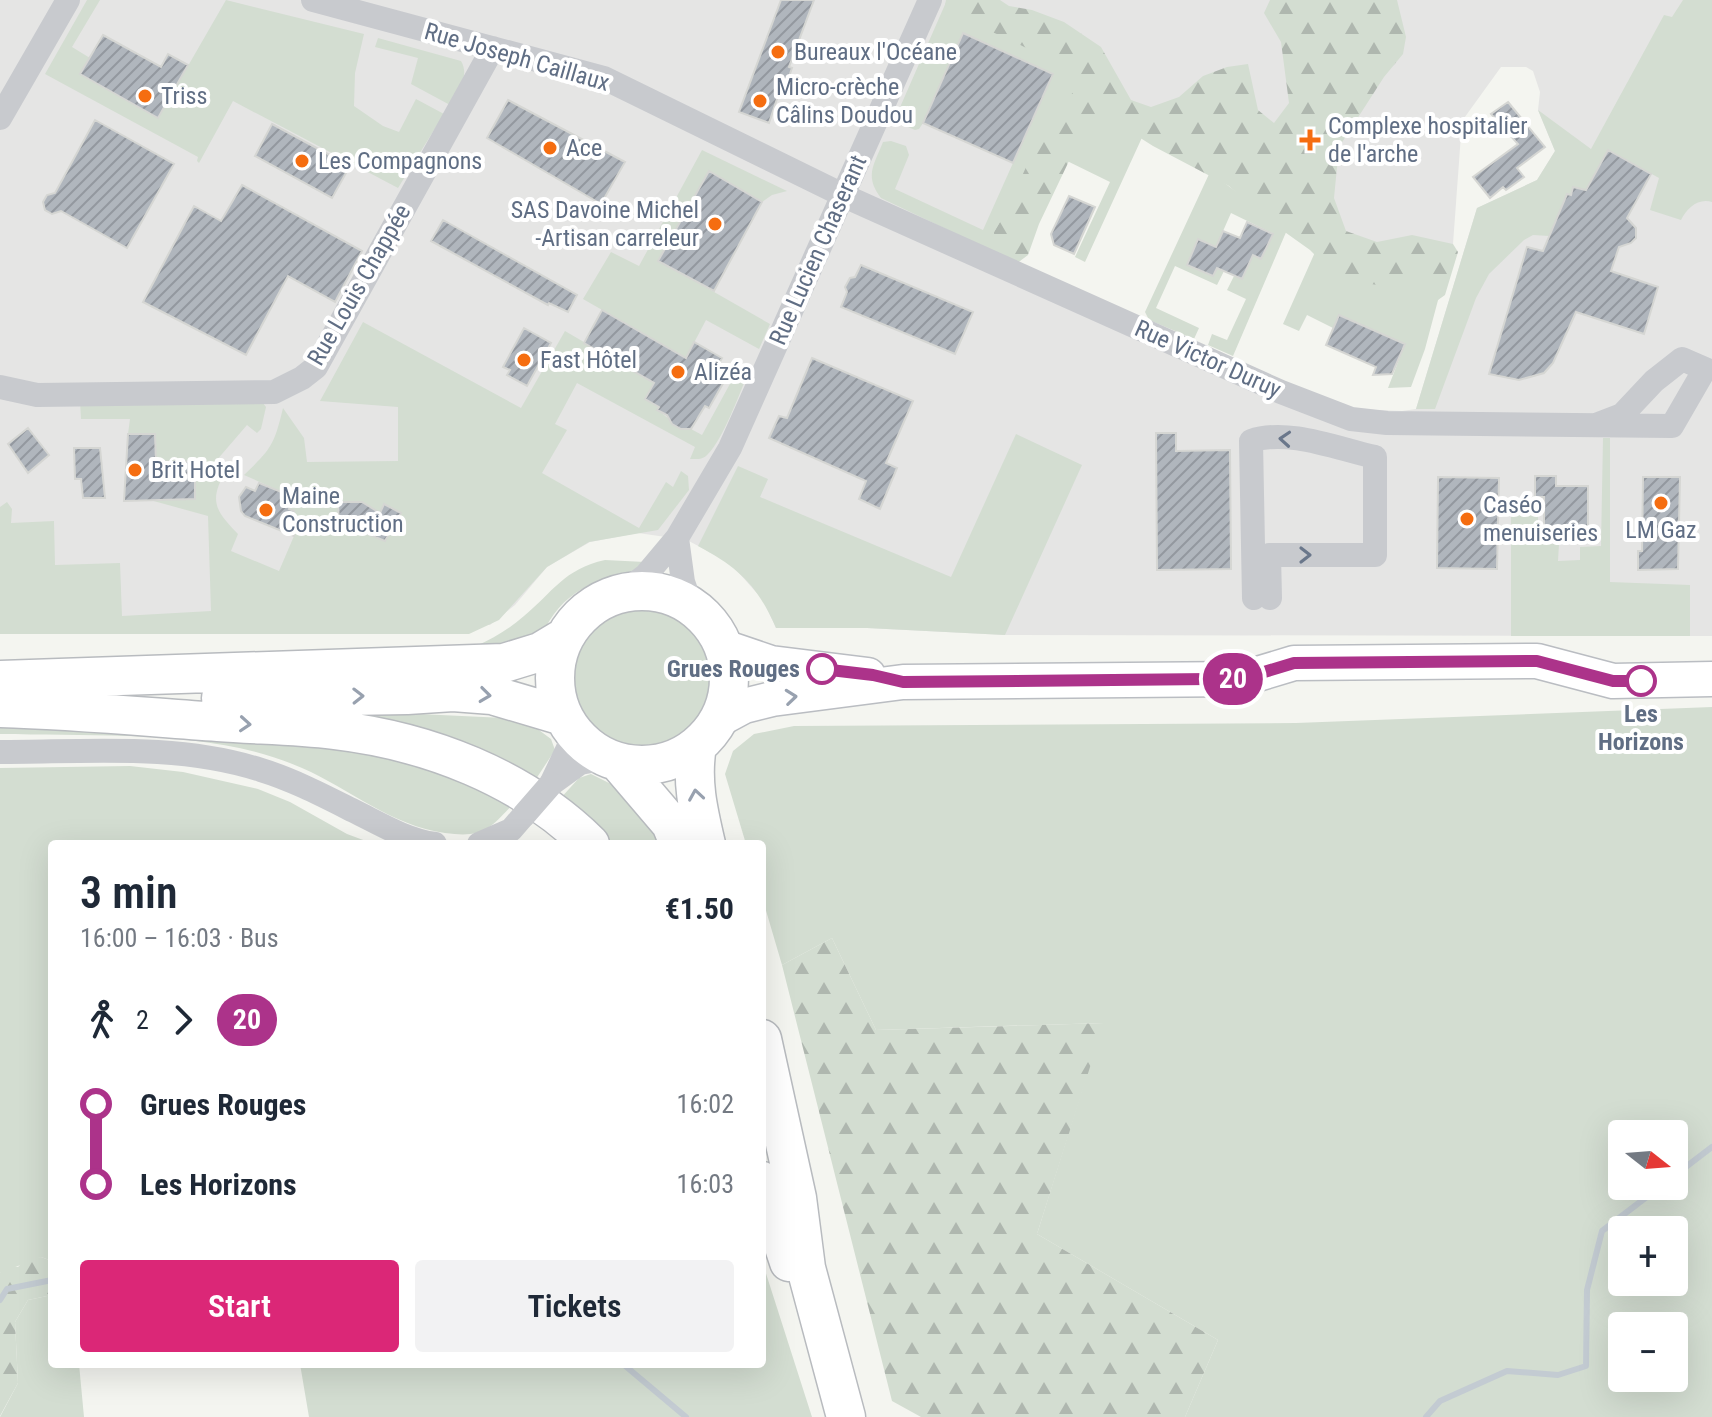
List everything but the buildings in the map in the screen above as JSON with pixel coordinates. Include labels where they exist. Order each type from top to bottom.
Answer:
[{"type":"main road","points":[[705,840],[693,770],[708,733],[729,690],[729,668],[724,647],[711,624],[691,605],[659,592],[624,592],[593,605],[580,616],[558,652],[554,676],[556,693],[568,723],[584,744],[613,760],[640,766],[680,757],[708,733],[744,706],[772,699],[903,682],[1241,679],[1294,663],[1537,661],[1613,681],[1712,679]]},
{"type":"main road","points":[[0,680],[504,663],[540,652],[565,637]]},
{"type":"main road","points":[[724,647],[771,663],[873,675],[903,682]]},
{"type":"main road","points":[[0,701],[453,692],[492,695],[568,723]]},
{"type":"main road","points":[[0,708],[332,730],[406,743],[483,770],[548,808],[585,840]]},
{"type":"main road","points":[[613,760],[671,824],[677,840]]},
{"type":"main road","points":[[766,1057],[797,1198],[806,1268],[846,1417]]},
{"type":"main road","points":[[766,1141],[791,1232],[806,1268]]},
{"type":"main road","points":[[766,1193],[787,1256],[830,1360]]},
{"type":"street","points":[[0,118],[68,0]]},
{"type":"street","name":"Rue Lucien Chaserant","points":[[624,592],[646,575],[677,538],[730,448],[930,0]]},
{"type":"street","name":"Rue Joseph Caillaux","points":[[329,2],[604,78],[843,195]]},
{"type":"street","name":"Rue Louis Chappée","points":[[0,387],[37,395],[274,392],[302,378],[316,367],[493,48]]},
{"type":"street","name":"Rue Victor Duruy","points":[[843,195],[1281,392],[1351,419],[1387,423],[1596,425]]},
{"type":"street","points":[[1290,438],[1375,457],[1375,555],[1269,555],[1262,598],[1251,441],[1290,438]]},
{"type":"street","points":[[677,538],[683,582],[691,605]]},
{"type":"street","points":[[551,784],[570,744],[568,723]]},
{"type":"street","points":[[0,752],[146,751],[214,758],[262,770],[395,832],[422,840]]},
{"type":"street","points":[[488,840],[511,830],[551,784],[580,763],[613,760]]},
{"type":"shaded area","points":[[0,0],[1712,0],[1712,636],[1005,635],[867,628],[776,628],[763,600],[730,563],[687,540],[638,533],[590,542],[547,567],[515,605],[490,625],[0,634]],"holes":[[[1501,67],[1526,67],[1533,71],[1540,92],[1538,110],[1555,151],[1537,180],[1477,208],[1416,409],[1348,409],[1014,261],[1086,102],[1386,275],[1453,244],[1462,121]]]},
{"type":"green space","points":[[87,0],[100,0],[72,47],[90,58],[81,74],[158,118],[226,0],[364,34],[355,73],[354,106],[383,126],[399,132],[416,99],[444,114],[398,188],[233,101],[199,163],[198,157],[45,74]]},
{"type":"green space","points":[[946,0],[1000,0],[1009,6],[1032,10],[1064,22],[1101,47],[1131,100],[1151,107],[1179,97],[1203,76],[1227,67],[1248,64],[1258,110],[1274,123],[1289,103],[1281,42],[1264,13],[1270,0],[1397,0],[1406,37],[1403,54],[1384,77],[1339,147],[1334,198],[1346,231],[1377,242],[1412,235],[1453,244],[1458,252],[1445,295],[1438,300],[1418,274],[1386,286],[1355,282],[1326,266],[1229,186],[1101,116],[1089,119],[1039,224],[1028,255],[1012,267],[995,258],[994,232],[1031,156],[1058,110],[1075,90],[1075,72],[966,21],[945,5]]},
{"type":"green space","points":[[947,0],[1099,74],[1145,131],[1085,262],[1075,257],[1110,182],[1061,158],[1013,261],[881,198],[876,190],[872,170],[883,142],[906,146],[909,155],[895,189],[983,230],[1013,163],[923,123],[915,130],[894,121]]},
{"type":"green space","points":[[1683,0],[1712,0],[1712,202],[1702,201],[1694,205],[1681,220],[1650,210],[1659,178],[1608,150],[1590,182],[1590,191],[1574,187],[1571,195],[1567,194],[1549,236],[1533,235],[1524,240],[1489,274],[1476,298],[1435,409],[1416,409],[1477,208],[1537,180],[1555,151],[1538,110],[1591,149],[1664,15],[1672,17]]},
{"type":"green space","points":[[378,38],[461,61],[464,78],[450,105],[411,84],[418,58],[375,47]]},
{"type":"green space","points":[[702,150],[787,191],[762,202],[709,171],[658,260],[770,324],[759,349],[706,320],[686,358],[583,299],[611,252],[639,266]]},
{"type":"green space","points":[[1210,172],[1287,230],[1233,356],[1208,345],[1212,334],[1227,340],[1246,299],[1227,290],[1234,276],[1242,279],[1253,255],[1262,258],[1272,233],[1231,213],[1216,247],[1198,239],[1187,264],[1213,276],[1217,268],[1224,271],[1217,285],[1175,266],[1156,308],[1199,328],[1194,339],[1149,320],[1145,312]]},
{"type":"green space","points":[[1453,244],[1425,349],[1411,387],[1388,388],[1405,344],[1340,315],[1333,328],[1307,315],[1299,331],[1283,324],[1316,250]]},
{"type":"green space","points":[[363,322],[521,408],[565,331],[654,383],[646,399],[681,429],[691,429],[702,435],[737,371],[747,376],[714,447],[706,456],[697,459],[690,459],[695,447],[577,383],[555,424],[567,430],[542,473],[639,528],[666,482],[673,487],[681,471],[688,476],[689,490],[658,530],[589,542],[547,567],[499,620],[469,634],[0,634],[0,507],[7,502],[12,509],[11,523],[54,521],[55,565],[120,563],[122,616],[211,611],[208,516],[150,500],[195,499],[195,461],[156,462],[155,434],[128,434],[130,419],[81,419],[80,401],[260,399],[266,407],[261,429],[257,433],[247,425],[216,461],[227,469],[216,497],[219,511],[238,534],[231,551],[279,571],[294,536],[294,512],[289,509],[294,497],[244,475],[271,445],[283,408],[304,438],[307,462],[398,461],[398,407],[320,401]]},
{"type":"green space","points":[[1016,434],[1082,465],[1005,635],[867,628],[776,628],[762,600],[745,579],[725,562],[698,546],[738,466],[768,479],[760,497],[951,577]]},
{"type":"green space","points":[[1603,438],[1610,438],[1610,582],[1690,585],[1690,636],[1511,636],[1511,503],[1538,503],[1538,544],[1559,544],[1558,561],[1580,560],[1580,547],[1601,546]]},
{"type":"green space","points":[[605,560],[645,562],[639,570],[594,583],[569,598],[542,636],[522,646],[476,646],[513,625],[569,575]]},
{"type":"green space","points":[[641,606],[669,611],[693,627],[709,651],[714,679],[709,707],[693,731],[669,747],[641,752],[613,747],[589,731],[573,707],[568,679],[573,651],[589,627],[613,611]]},
{"type":"green space","points":[[1712,707],[1712,1417],[1185,1417],[1218,1340],[1037,1234],[1103,1023],[876,1030],[832,938],[782,965],[766,911],[766,840],[745,840],[725,774],[733,751],[754,734],[794,726],[1296,723]]},
{"type":"green space","points":[[355,711],[524,719],[551,739],[555,750],[534,782],[356,723]]},
{"type":"green space","points":[[0,721],[372,750],[465,777],[513,804],[484,830],[468,834],[445,833],[407,823],[302,768],[267,755],[192,740],[0,734]]},
{"type":"green space","points":[[130,766],[183,772],[258,789],[363,840],[48,840],[48,1260],[41,1257],[0,1273],[0,768]]},
{"type":"green space","points":[[591,774],[625,791],[660,840],[603,840],[559,800],[579,778]]},
{"type":"green space","points":[[832,938],[876,1030],[1104,1023],[1037,1234],[1218,1340],[1185,1417],[921,1417],[892,1401],[782,965]]},
{"type":"green space","points":[[26,1259],[48,1260],[48,1296],[28,1300],[15,1322],[18,1383],[0,1416],[0,1273],[7,1266],[18,1267]]},
{"type":"green space","points":[[766,1273],[812,1417],[309,1417],[301,1368],[766,1368]]},
{"type":"green space","points":[[48,1296],[48,1368],[79,1368],[84,1417],[0,1417],[18,1383],[15,1322],[28,1300]]},
{"type":"waterway","points":[[1688,1165],[1712,1147]]},
{"type":"waterway","points":[[1426,1417],[1440,1401],[1507,1371],[1558,1375],[1586,1366],[1587,1290],[1602,1231],[1643,1200]]},
{"type":"waterway","points":[[0,1300],[7,1289],[48,1281]]},
{"type":"waterway","points":[[628,1368],[686,1417]]},
{"type":"bus line","name":"20","points":[[822,669],[903,682],[1241,679],[1294,663],[1537,661],[1613,681],[1641,681]]},
{"type":"place","name":"Bureaux l'Océane","points":[[778,52]]},
{"type":"place","name":"Triss","points":[[145,96]]},
{"type":"place","name":"Micro-crèche Câlins Doudou","points":[[760,101]]},
{"type":"place","name":"Complexe hospitalier de l'arche","points":[[1310,140]]},
{"type":"place","name":"Ace","points":[[550,148]]},
{"type":"place","name":"Les Compagnons","points":[[302,161]]},
{"type":"place","name":"SAS Davoine Michel -Artisan carreleur","points":[[715,224]]},
{"type":"place","name":"Fast Hôtel","points":[[524,360]]},
{"type":"place","name":"Alizéa","points":[[678,372]]},
{"type":"place","name":"Brit Hotel","points":[[135,470]]},
{"type":"place","name":"LM Gaz","points":[[1661,503]]},
{"type":"place","name":"Maine Construction","points":[[266,510]]},
{"type":"place","name":"Caséo menuiseries","points":[[1467,519]]},
{"type":"place","name":"Grues Rouges","points":[[822,669]]},
{"type":"place","name":"Les Horizons","points":[[1641,681]]}]
